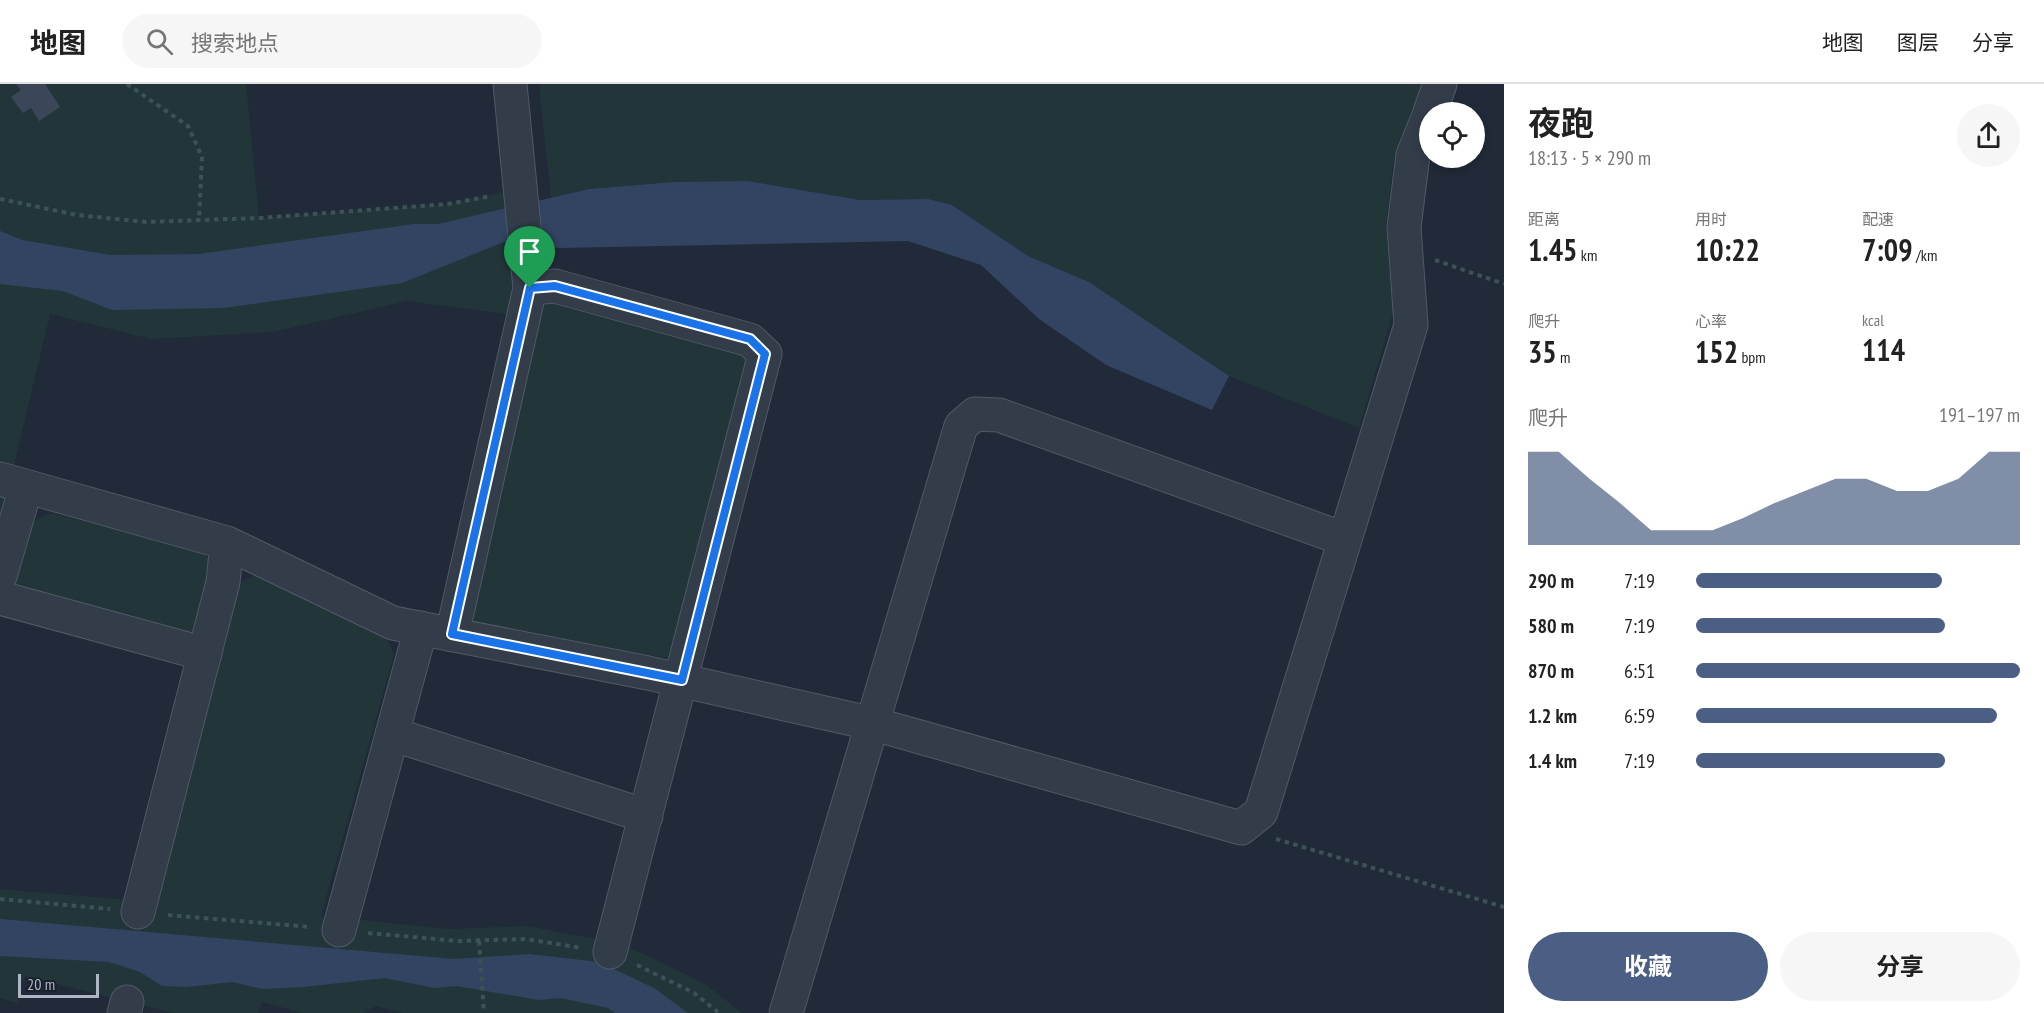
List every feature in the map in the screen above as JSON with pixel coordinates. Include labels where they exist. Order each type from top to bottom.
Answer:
[{"type":"street","points":[[339,930],[392,734],[436,631],[530,288],[510,84]]},
{"type":"street","points":[[1434,102],[1440,84]]},
{"type":"street","points":[[0,576],[13,483],[227,543],[393,623],[682,680],[874,724],[1241,828],[1261,812],[1411,325],[1404,227],[1413,156],[1419,141]]},
{"type":"street","points":[[530,288],[555,286],[750,339],[765,354],[610,952]]},
{"type":"street","points":[[786,1013],[961,426],[975,414],[999,415],[1344,539]]},
{"type":"street","points":[[138,912],[223,582],[227,543]]},
{"type":"street","points":[[0,598],[205,654]]},
{"type":"street","points":[[392,734],[646,816]]},
{"type":"path","points":[[127,84],[188,126],[202,157],[199,220]]},
{"type":"path","points":[[0,199],[89,216],[146,222],[259,218],[447,204],[520,191]]},
{"type":"path","points":[[1406,249],[1504,284]]},
{"type":"path","points":[[1241,828],[1504,907]]},
{"type":"path","points":[[479,940],[484,1013]]},
{"type":"green space","points":[[0,84],[246,84],[259,218],[447,204],[508,191],[515,267],[508,314],[407,301],[273,332],[151,339],[50,314],[14,465],[0,512]]},
{"type":"green space","points":[[539,84],[1422,84],[1393,165],[1386,225],[1393,312],[1359,428],[1229,376],[1089,282],[1028,256],[952,205],[928,199],[860,200],[748,181],[673,182],[589,189],[551,198]]},
{"type":"green space","points":[[560,296],[755,354],[672,659],[475,623],[470,607],[543,301]]},
{"type":"green space","points":[[51,513],[203,550],[213,568],[194,629],[186,637],[22,592],[13,583],[30,523]]},
{"type":"green space","points":[[258,574],[386,636],[394,654],[321,916],[449,929],[528,926],[625,945],[705,984],[742,1013],[404,1013],[376,1006],[363,1013],[303,1013],[262,1002],[258,1013],[174,1013],[24,976],[17,1003],[0,998],[0,889],[152,902],[240,582]]},
{"type":"water","points":[[748,181],[860,200],[928,199],[952,205],[1028,256],[1089,282],[1229,376],[1212,410],[1106,365],[1039,319],[981,265],[908,241],[559,248],[504,242],[402,283],[224,308],[112,310],[63,291],[0,284],[0,231],[22,240],[111,255],[199,254],[414,224],[438,224],[589,189],[673,182]]},
{"type":"water","points":[[0,919],[454,959],[529,954],[599,962],[654,988],[688,1013],[615,1013],[608,1008],[561,998],[538,1000],[457,986],[434,988],[385,978],[263,989],[232,982],[187,987],[162,986],[140,972],[109,962],[0,956]]},
{"type":"building","points":[[16,84],[45,84],[60,107],[39,121],[31,108],[23,113],[11,97],[21,90]]},
{"type":"route","points":[[555,286],[750,339],[765,354],[682,680],[452,634],[530,288],[555,286]]}]
